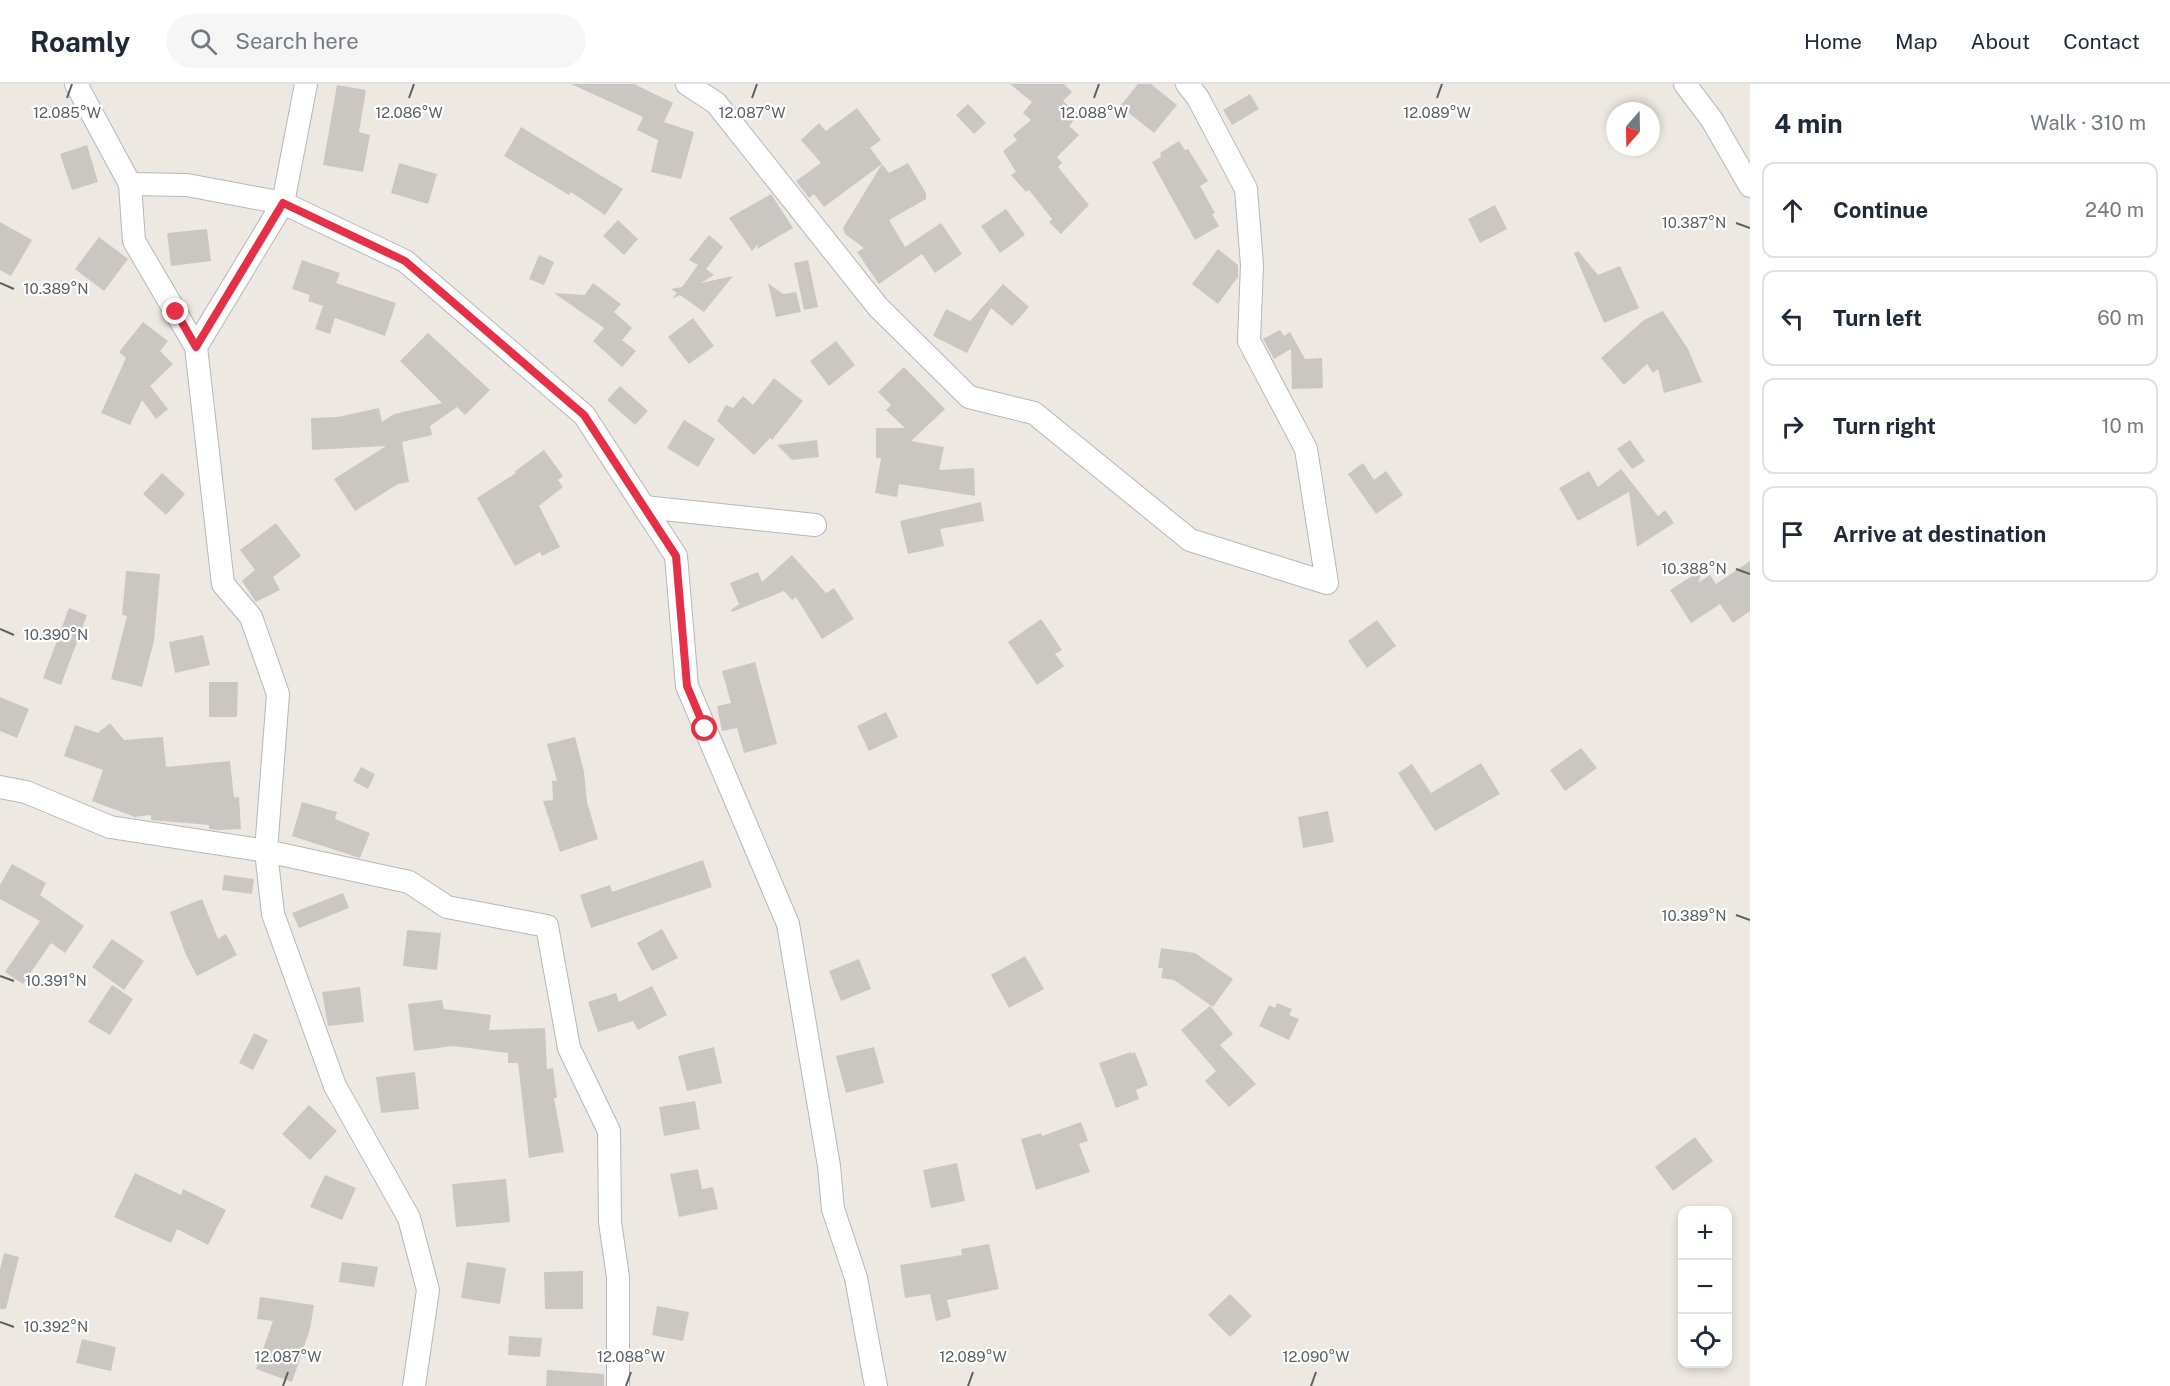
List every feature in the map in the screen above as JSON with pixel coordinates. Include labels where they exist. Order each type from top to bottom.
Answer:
[{"type":"street","points":[[76,84],[130,184],[134,241],[196,347],[223,584],[251,617],[278,694],[266,851],[273,914],[335,1086],[409,1218],[428,1290],[414,1386]]},
{"type":"street","points":[[196,347],[283,203],[306,84]]},
{"type":"street","points":[[687,84],[716,103],[878,307],[969,398],[1034,413],[1190,540],[1327,583],[1306,448],[1249,341],[1252,265],[1246,189],[1198,98],[1187,84]]},
{"type":"street","points":[[1685,84],[1712,120],[1750,186]]},
{"type":"street","points":[[130,184],[187,185],[283,203],[405,261],[584,415],[676,556],[687,686],[788,924],[829,1166],[832,1209],[856,1278],[876,1386]]},
{"type":"street","points":[[644,507],[815,525]]},
{"type":"street","points":[[0,787],[26,792],[110,826],[266,851],[410,882],[447,907],[547,926],[569,1048],[609,1131],[610,1222],[618,1277],[618,1386]]},
{"type":"building","points":[[571,84],[634,84],[673,103],[664,122],[694,132],[681,179],[651,172],[658,140],[637,130],[643,117]]},
{"type":"building","points":[[1010,84],[1064,84],[1072,92],[1063,101],[1079,115],[1069,126],[1079,135],[1057,157],[1062,163],[1058,167],[1089,205],[1061,234],[1049,222],[1052,219],[1029,190],[1026,192],[1011,175],[1016,172],[1003,151],[1017,140],[1013,135],[1031,120],[1023,113],[1032,102]]},
{"type":"building","points":[[1138,84],[1151,84],[1177,105],[1154,133],[1120,106]]},
{"type":"building","points":[[337,85],[366,90],[359,132],[370,135],[363,172],[323,165]]},
{"type":"building","points":[[1250,94],[1259,109],[1232,125],[1223,110]]},
{"type":"building","points":[[968,104],[986,123],[974,134],[956,115]]},
{"type":"building","points":[[857,108],[881,140],[870,148],[882,164],[824,207],[814,194],[809,198],[796,181],[821,163],[801,140],[819,123],[826,131]]},
{"type":"building","points":[[521,127],[623,189],[605,215],[571,192],[569,195],[504,156]]},
{"type":"building","points":[[1179,141],[1185,150],[1188,149],[1208,181],[1200,186],[1215,213],[1212,214],[1219,226],[1195,240],[1152,162],[1161,157],[1160,153]]},
{"type":"building","points":[[87,145],[98,182],[72,190],[60,154]]},
{"type":"building","points":[[399,163],[437,174],[428,204],[391,193]]},
{"type":"building","points":[[908,163],[926,193],[926,199],[889,220],[905,247],[941,223],[962,254],[935,273],[922,254],[879,284],[857,252],[864,248],[845,234],[843,228],[882,164],[889,173]]},
{"type":"building","points":[[771,194],[793,228],[757,249],[758,244],[752,251],[729,218]]},
{"type":"building","points":[[1495,205],[1507,229],[1480,243],[1468,219]]},
{"type":"building","points":[[1006,209],[1025,235],[1000,253],[981,226]]},
{"type":"building","points":[[618,220],[638,239],[624,255],[603,236]]},
{"type":"building","points":[[0,222],[32,240],[11,276],[0,270]]},
{"type":"building","points":[[207,229],[211,261],[171,266],[167,233]]},
{"type":"building","points":[[709,235],[723,247],[706,269],[714,275],[701,283],[733,276],[704,312],[680,295],[672,299],[677,293],[671,289],[682,287],[698,265],[689,260]]},
{"type":"building","points":[[99,237],[128,259],[104,291],[75,269]]},
{"type":"building","points":[[1218,249],[1238,265],[1238,277],[1218,304],[1192,284]]},
{"type":"building","points":[[1578,251],[1598,275],[1620,266],[1639,308],[1604,323],[1574,253]]},
{"type":"building","points":[[539,255],[554,262],[544,285],[529,279]]},
{"type":"building","points":[[302,260],[340,273],[336,283],[396,303],[385,336],[335,318],[330,334],[315,329],[323,306],[308,301],[310,295],[292,289]]},
{"type":"building","points":[[808,260],[818,307],[804,310],[794,263]]},
{"type":"building","points":[[593,283],[621,304],[614,312],[632,328],[622,340],[636,351],[622,367],[593,341],[604,328],[554,293],[585,295]]},
{"type":"building","points":[[768,283],[783,294],[796,292],[801,312],[776,317]]},
{"type":"building","points":[[1003,284],[1029,307],[1012,326],[991,308],[967,353],[933,336],[946,309],[970,321]]},
{"type":"building","points":[[1663,311],[1688,349],[1702,382],[1664,393],[1658,369],[1653,373],[1647,364],[1624,385],[1601,358],[1644,320]]},
{"type":"building","points":[[693,318],[714,346],[689,364],[668,337]]},
{"type":"building","points":[[143,322],[168,341],[160,351],[173,364],[150,386],[168,409],[156,419],[142,400],[130,425],[101,413],[126,358],[119,352]]},
{"type":"building","points":[[1280,330],[1284,336],[1290,332],[1305,359],[1322,358],[1323,388],[1292,389],[1291,349],[1274,359],[1263,339]]},
{"type":"building","points":[[428,333],[490,390],[465,415],[457,407],[430,426],[432,435],[402,442],[409,482],[398,484],[355,511],[334,479],[386,446],[312,450],[311,418],[337,417],[379,408],[382,422],[394,414],[442,403],[400,361]]},
{"type":"building","points":[[836,341],[855,365],[829,386],[810,361]]},
{"type":"building","points":[[904,367],[945,409],[911,441],[944,447],[939,470],[974,468],[975,496],[899,484],[897,497],[875,493],[881,458],[876,458],[876,428],[905,428],[886,410],[891,405],[878,392]]},
{"type":"building","points":[[774,378],[803,401],[772,440],[770,438],[754,455],[717,421],[726,405],[733,408],[743,396],[753,405]]},
{"type":"building","points":[[620,386],[648,411],[635,425],[607,400]]},
{"type":"building","points":[[684,420],[715,439],[698,467],[667,448]]},
{"type":"building","points":[[817,440],[819,457],[792,460],[777,445]]},
{"type":"building","points":[[1630,440],[1645,461],[1632,469],[1617,449]]},
{"type":"building","points":[[544,450],[563,476],[558,480],[563,487],[539,506],[560,547],[542,556],[540,552],[515,566],[477,498],[516,473],[514,472]]},
{"type":"building","points":[[1363,463],[1374,480],[1386,471],[1403,495],[1376,514],[1348,474]]},
{"type":"building","points":[[1621,469],[1658,516],[1665,510],[1674,523],[1637,547],[1629,492],[1578,521],[1559,488],[1589,471],[1598,487]]},
{"type":"building","points":[[162,473],[185,494],[166,515],[143,494]]},
{"type":"building","points":[[981,502],[984,521],[940,529],[944,546],[908,554],[900,521]]},
{"type":"building","points":[[276,523],[301,556],[273,577],[280,590],[256,602],[242,581],[255,570],[240,550]]},
{"type":"building","points":[[792,555],[826,593],[834,588],[854,619],[822,639],[796,597],[792,600],[784,591],[732,612],[731,610],[739,604],[730,583],[758,572],[762,582]]},
{"type":"building","points":[[1750,561],[1750,611],[1733,623],[1720,604],[1691,623],[1670,590],[1703,569],[1698,583],[1710,575],[1716,584]]},
{"type":"building","points":[[126,571],[160,574],[154,641],[142,687],[111,679],[127,616],[122,615]]},
{"type":"building","points":[[69,608],[87,615],[61,685],[43,678]]},
{"type":"building","points":[[1041,619],[1062,650],[1055,654],[1064,666],[1037,685],[1008,642]]},
{"type":"building","points":[[1377,620],[1396,646],[1367,668],[1348,641]]},
{"type":"building","points":[[203,635],[210,665],[175,673],[169,642]]},
{"type":"building","points":[[755,662],[777,744],[744,753],[737,728],[722,731],[717,706],[731,703],[722,671]]},
{"type":"building","points":[[209,682],[238,682],[237,717],[209,717]]},
{"type":"building","points":[[0,697],[29,709],[17,738],[0,731]]},
{"type":"building","points":[[886,712],[898,737],[869,751],[857,726]]},
{"type":"building","points":[[110,723],[124,740],[163,737],[166,767],[230,761],[234,798],[239,797],[241,829],[209,829],[209,825],[151,820],[151,815],[135,817],[92,801],[103,770],[64,756],[75,725],[98,733]]},
{"type":"building","points":[[575,737],[584,772],[587,802],[598,839],[560,852],[543,801],[553,800],[552,781],[557,781],[547,744]]},
{"type":"building","points":[[1581,748],[1597,768],[1565,791],[1550,770]]},
{"type":"building","points":[[1481,763],[1500,794],[1435,831],[1398,773],[1412,764],[1431,793]]},
{"type":"building","points":[[361,767],[375,774],[368,789],[353,781]]},
{"type":"building","points":[[302,802],[337,812],[335,819],[370,833],[360,858],[292,836]]},
{"type":"building","points":[[1328,811],[1334,842],[1303,848],[1298,817]]},
{"type":"building","points":[[703,860],[712,887],[591,928],[580,895],[610,885],[612,892]]},
{"type":"building","points":[[12,864],[46,883],[40,895],[84,926],[65,953],[51,943],[23,984],[5,972],[40,921],[0,899],[0,885]]},
{"type":"building","points":[[224,875],[254,879],[252,894],[222,890]]},
{"type":"building","points":[[343,893],[349,908],[299,928],[292,913]]},
{"type":"building","points":[[202,899],[218,939],[226,934],[237,955],[197,976],[186,955],[170,912]]},
{"type":"building","points":[[662,929],[678,958],[652,971],[637,943]]},
{"type":"building","points":[[407,930],[441,933],[437,970],[403,966]]},
{"type":"building","points":[[112,939],[144,961],[124,990],[92,967]]},
{"type":"building","points":[[1161,948],[1195,953],[1233,979],[1213,1007],[1174,980],[1161,978],[1163,968],[1158,968]]},
{"type":"building","points":[[1025,956],[1044,989],[1009,1008],[991,975]]},
{"type":"building","points":[[859,959],[871,989],[841,1001],[829,971]]},
{"type":"building","points":[[112,985],[133,999],[110,1035],[88,1022]]},
{"type":"building","points":[[652,986],[667,1015],[638,1030],[633,1021],[598,1032],[588,1002],[616,993],[619,1002]]},
{"type":"building","points":[[360,987],[364,1022],[328,1026],[322,992]]},
{"type":"building","points":[[442,1000],[444,1009],[491,1015],[489,1030],[545,1028],[547,1069],[553,1068],[557,1098],[554,1098],[564,1152],[529,1158],[518,1063],[508,1063],[508,1053],[453,1046],[414,1051],[408,1004]]},
{"type":"building","points":[[1277,1003],[1292,1009],[1289,1015],[1299,1019],[1289,1040],[1259,1026],[1269,1005],[1275,1008]]},
{"type":"building","points":[[1210,1006],[1233,1034],[1220,1045],[1256,1084],[1229,1107],[1205,1081],[1216,1071],[1181,1030]]},
{"type":"building","points":[[254,1033],[268,1040],[253,1070],[239,1063]]},
{"type":"building","points":[[714,1047],[722,1083],[687,1091],[678,1056]]},
{"type":"building","points":[[874,1047],[884,1083],[846,1093],[836,1056]]},
{"type":"building","points":[[1131,1052],[1132,1054],[1135,1052],[1148,1085],[1136,1090],[1139,1099],[1116,1108],[1099,1063]]},
{"type":"building","points":[[415,1072],[419,1109],[381,1113],[376,1077]]},
{"type":"building","points":[[695,1101],[700,1129],[664,1136],[659,1107]]},
{"type":"building","points":[[309,1105],[337,1131],[310,1160],[282,1134]]},
{"type":"building","points":[[1081,1122],[1088,1141],[1079,1144],[1090,1172],[1036,1190],[1021,1139],[1041,1133],[1042,1136]]},
{"type":"building","points":[[1695,1137],[1713,1161],[1673,1191],[1655,1167]]},
{"type":"building","points":[[957,1163],[965,1201],[931,1208],[923,1170]]},
{"type":"building","points":[[698,1169],[702,1189],[713,1187],[718,1209],[679,1217],[670,1174]]},
{"type":"building","points":[[135,1173],[181,1195],[183,1189],[226,1210],[208,1245],[177,1229],[171,1243],[114,1217]]},
{"type":"building","points":[[325,1175],[356,1188],[342,1220],[310,1207]]},
{"type":"building","points":[[506,1179],[510,1222],[456,1227],[452,1184]]},
{"type":"building","points":[[989,1244],[999,1289],[947,1300],[951,1317],[936,1321],[930,1294],[905,1298],[900,1265],[962,1255],[961,1249]]},
{"type":"building","points":[[4,1253],[19,1257],[6,1309],[0,1309],[0,1270]]},
{"type":"building","points":[[342,1262],[378,1267],[374,1287],[339,1282]]},
{"type":"building","points":[[467,1262],[506,1268],[500,1304],[461,1298]]},
{"type":"building","points":[[583,1271],[583,1309],[545,1309],[544,1272]]},
{"type":"building","points":[[1230,1294],[1252,1316],[1230,1337],[1208,1315]]},
{"type":"building","points":[[260,1297],[314,1305],[310,1329],[292,1382],[256,1369],[273,1321],[257,1319]]},
{"type":"building","points":[[657,1306],[689,1312],[683,1341],[652,1335]]},
{"type":"building","points":[[509,1336],[542,1338],[540,1357],[508,1355]]},
{"type":"building","points":[[82,1339],[116,1347],[111,1371],[76,1363]]},
{"type":"building","points":[[547,1370],[604,1374],[604,1386],[546,1386]]},
{"type":"route","points":[[176,312],[196,347],[283,203],[405,261],[584,415],[676,556],[687,686],[705,729]]}]
